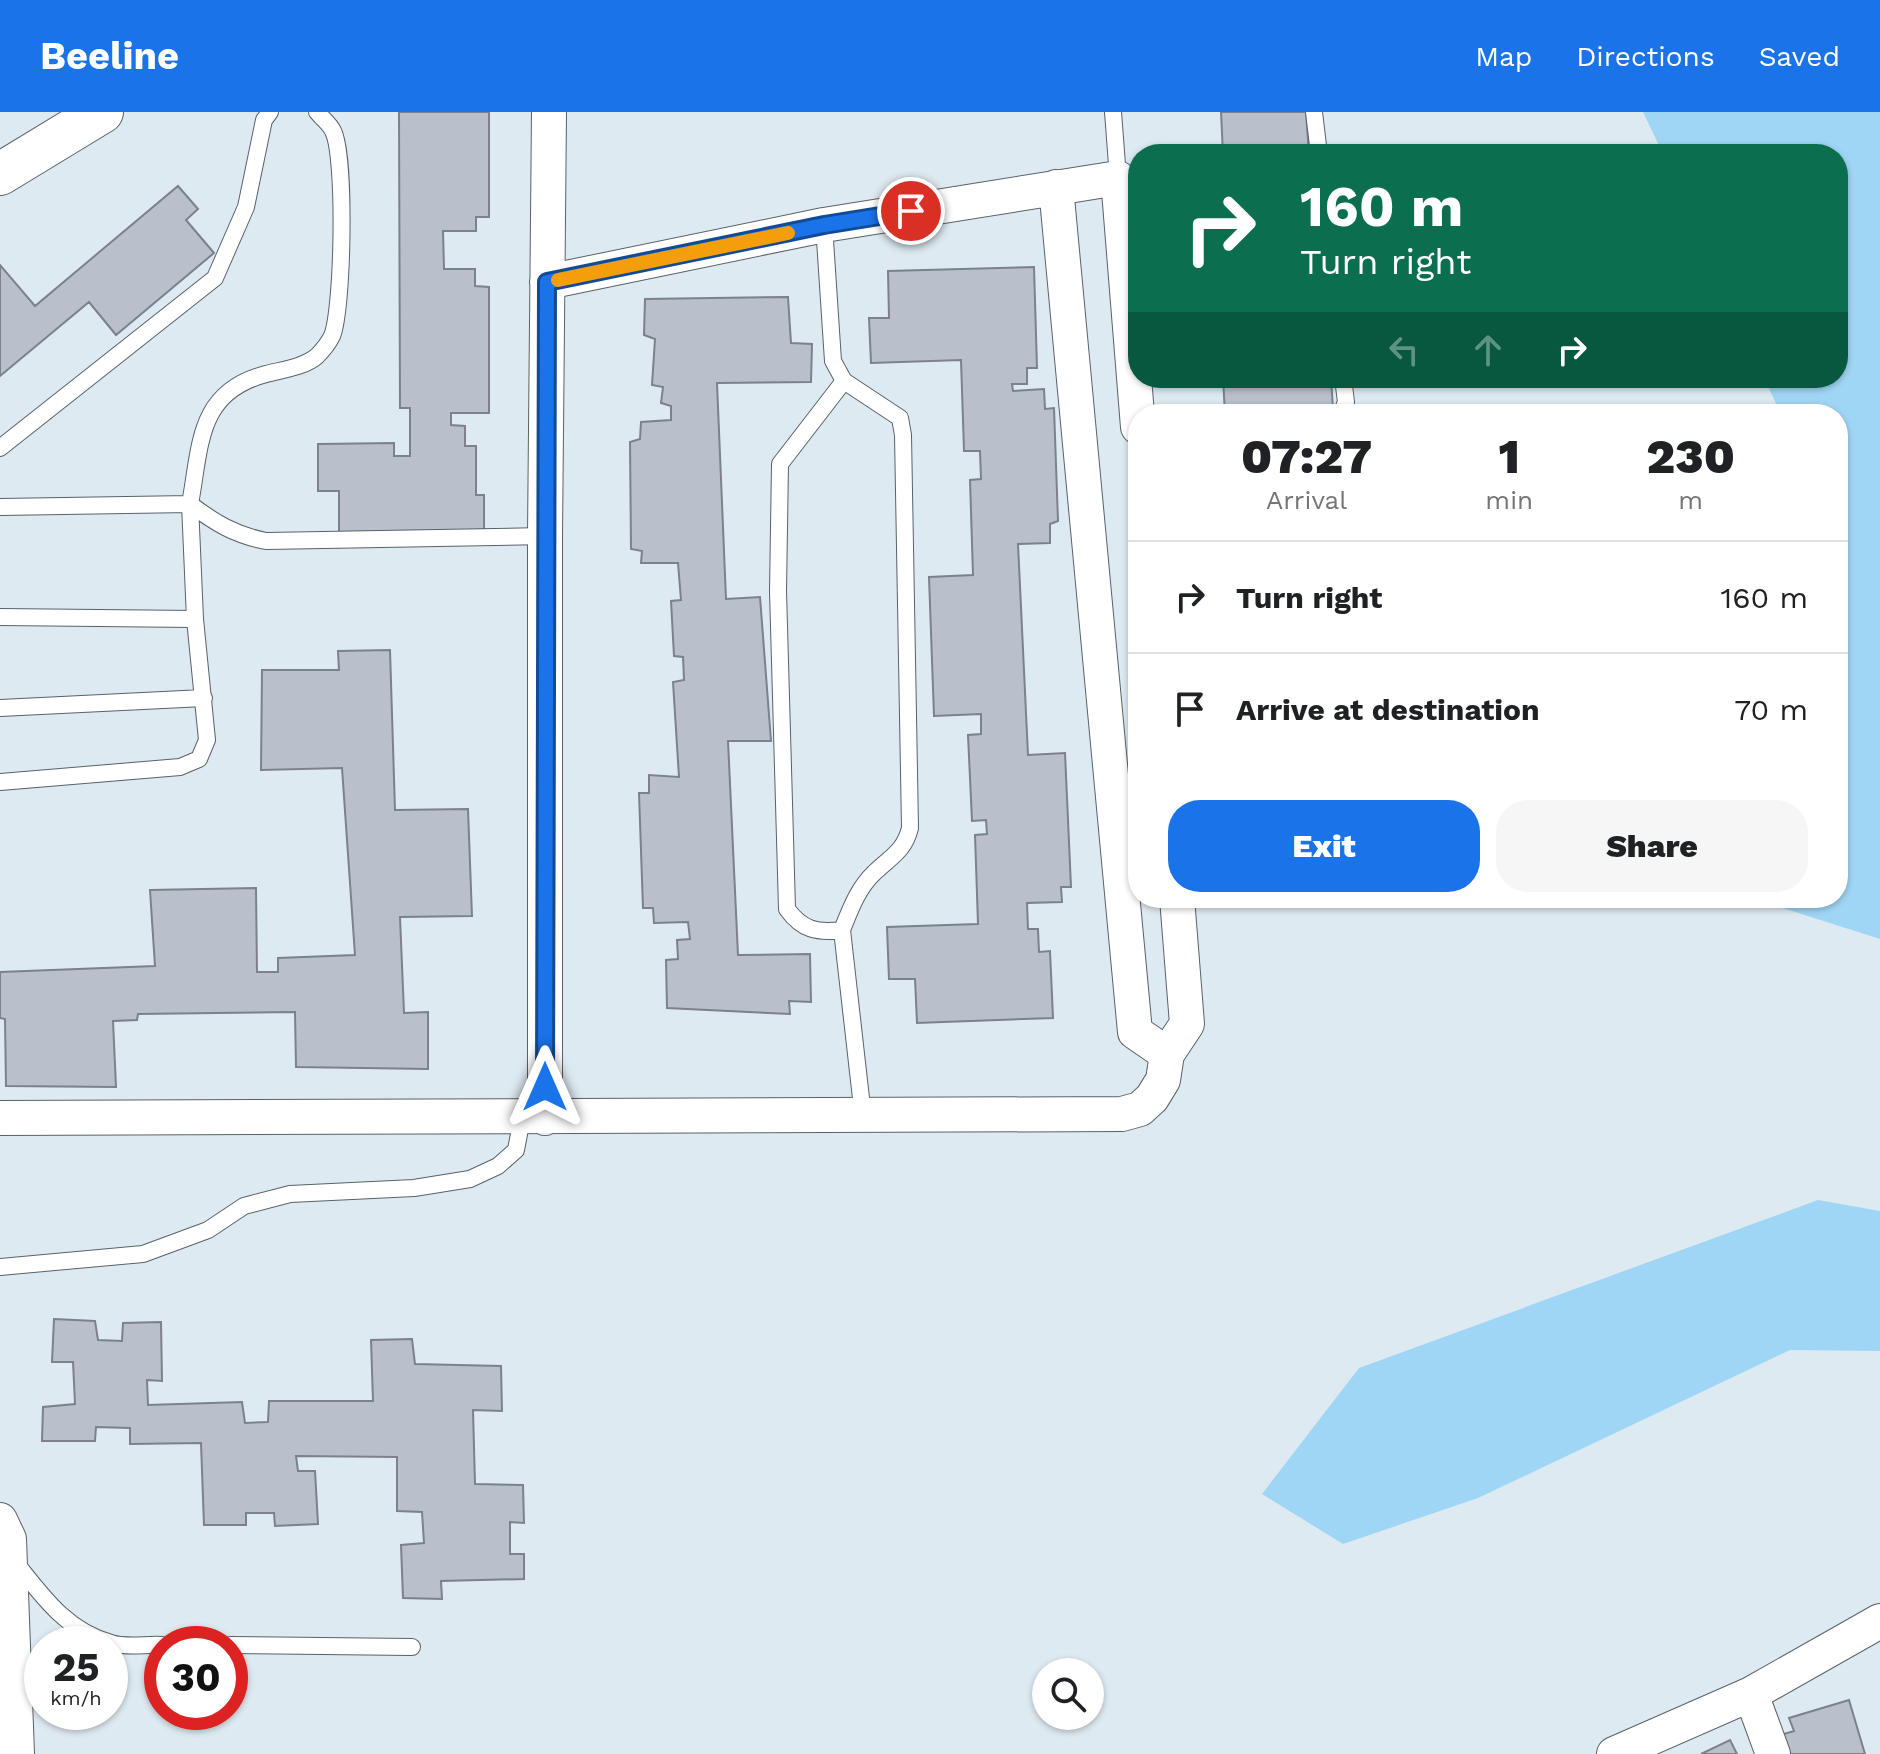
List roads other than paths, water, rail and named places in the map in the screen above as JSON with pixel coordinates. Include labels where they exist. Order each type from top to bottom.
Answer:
[{"type":"street","points":[[0,174],[102,112]]},
{"type":"street","points":[[534,1118],[549,112]]},
{"type":"street","points":[[547,282],[824,225],[1118,178],[1128,302]]},
{"type":"street","points":[[1056,187],[1135,1032],[1167,1054]]},
{"type":"street","points":[[0,1118],[1122,1114],[1140,1109],[1152,1098],[1163,1080],[1167,1054],[1187,1024],[1178,908]]},
{"type":"street","points":[[0,1520],[9,1539],[17,1754]]},
{"type":"street","points":[[1614,1754],[1751,1694],[1880,1621]]},
{"type":"street","points":[[1751,1694],[1773,1754]]},
{"type":"lane","points":[[0,448],[215,278],[246,207],[264,120],[270,112]]},
{"type":"lane","points":[[0,782],[180,767],[199,759],[205,751],[207,740],[195,619],[190,504],[204,425],[222,394],[250,378],[316,357],[332,336],[337,312],[341,225],[339,164],[333,131],[317,112]]},
{"type":"lane","points":[[1113,112],[1118,178]]},
{"type":"lane","points":[[1314,112],[1318,144]]},
{"type":"lane","points":[[824,225],[833,361],[844,381],[900,418],[903,435],[910,828],[906,843],[873,874],[851,905],[842,930],[863,1116]]},
{"type":"lane","points":[[842,930],[817,933],[795,921],[787,909],[778,591],[780,464],[844,381]]},
{"type":"lane","points":[[0,507],[190,504],[218,525],[240,536],[266,541],[545,536]]},
{"type":"lane","points":[[0,617],[195,619]]},
{"type":"lane","points":[[0,708],[204,698]]},
{"type":"lane","points":[[0,1267],[143,1254],[208,1230],[244,1206],[290,1194],[414,1188],[470,1179],[498,1166],[516,1150],[534,1118]]},
{"type":"lane","points":[[10,1556],[56,1614],[83,1631],[113,1644],[144,1645]]},
{"type":"lane","points":[[248,1645],[412,1647]]}]
